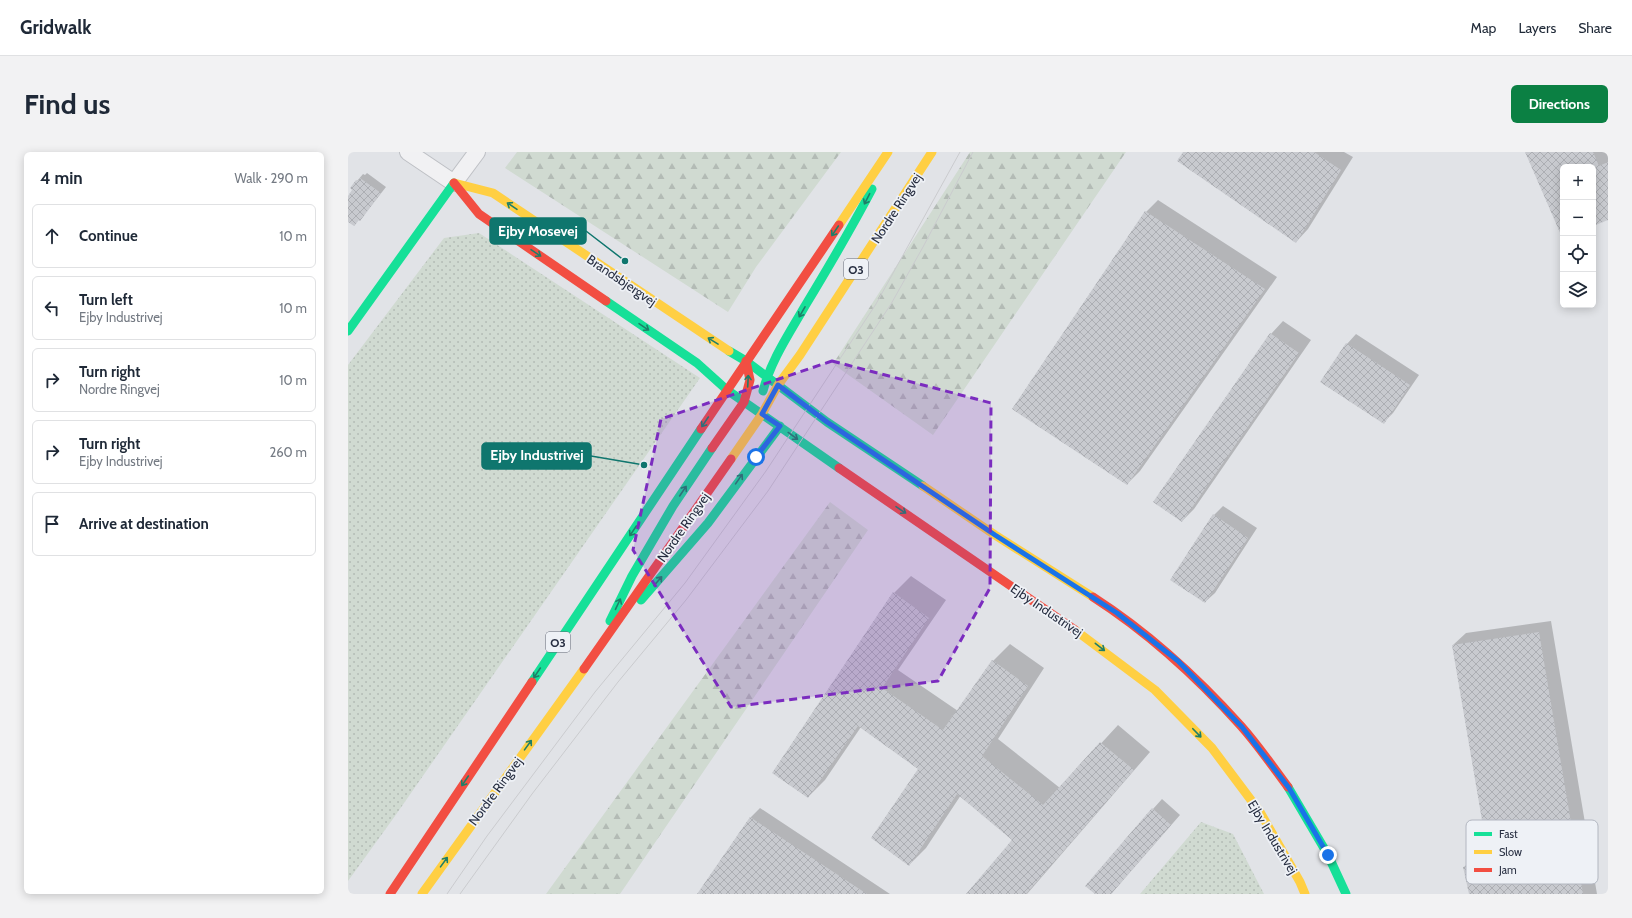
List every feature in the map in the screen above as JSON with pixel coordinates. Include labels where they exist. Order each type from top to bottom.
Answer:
[{"type":"street","name":"Brandsbjergvej","points":[[408,152],[454,183],[479,214],[697,363],[727,390]]},
{"type":"street","points":[[348,331],[477,152]]},
{"type":"street","points":[[762,414],[762,394],[766,376],[858,215],[890,152]]},
{"type":"street","name":"O3","points":[[390,894],[746,361],[890,152]]},
{"type":"street","name":"Nordre Ringvej","points":[[422,894],[596,652],[762,414],[778,385],[800,355],[932,152]]},
{"type":"street","name":"Brandsbjergvej","points":[[454,183],[493,193],[711,340],[746,361]]},
{"type":"street","points":[[746,361],[832,425],[995,535],[1117,613],[1178,661],[1242,727],[1289,788],[1328,855],[1346,894]]},
{"type":"street","points":[[596,652],[639,563],[673,506],[744,402],[750,380],[746,361]]},
{"type":"street","name":"Ejby Industrivej","points":[[727,390],[780,426],[814,452],[1092,641],[1155,690],[1212,748],[1260,812],[1300,882],[1305,894]]},
{"type":"street","points":[[596,652],[708,523],[780,426]]},
{"type":"highlighted area","points":[[832,361],[991,403],[990,588],[938,681],[731,707],[633,550],[661,419]]},
{"type":"green space","points":[[517,152],[841,152],[756,267],[728,312],[505,168]]},
{"type":"green space","points":[[970,152],[1126,152],[933,435],[833,364]]},
{"type":"green space","points":[[479,233],[700,378],[395,816],[348,881],[348,365],[444,238]]},
{"type":"green space","points":[[830,502],[868,530],[620,894],[546,894]]},
{"type":"green space","points":[[1201,822],[1233,834],[1264,894],[1140,894]]},
{"type":"building","points":[[1183,152],[1314,152],[1341,170],[1296,243],[1177,161]]},
{"type":"building","points":[[1525,152],[1593,152],[1599,166],[1608,162],[1608,220],[1596,225],[1596,164],[1560,164],[1560,233]]},
{"type":"building","points":[[360,178],[381,193],[360,221],[359,220],[354,226],[348,222],[348,196],[352,190],[350,188],[356,180],[358,181]]},
{"type":"building","points":[[1145,211],[1265,289],[1127,485],[1012,409]]},
{"type":"building","points":[[1270,333],[1299,353],[1182,522],[1153,502]]},
{"type":"building","points":[[1346,343],[1410,385],[1384,424],[1320,382]]},
{"type":"building","points":[[1213,514],[1248,538],[1205,603],[1170,580]]},
{"type":"building","points":[[893,592],[929,618],[882,688],[943,730],[992,660],[1028,686],[982,756],[1043,805],[1100,742],[1134,770],[1026,894],[966,894],[1012,840],[957,794],[909,866],[871,838],[918,769],[858,726],[808,798],[772,773]]},
{"type":"building","points":[[1539,632],[1571,820],[1482,820],[1452,645]]},
{"type":"building","points":[[1152,808],[1171,825],[1111,894],[1095,894],[1085,886]]},
{"type":"building","points":[[750,817],[867,894],[697,894]]},
{"type":"building","points":[[1466,866],[1466,880],[1463,867]]},
{"type":"building","points":[[1467,884],[1581,884],[1583,894],[1469,894]]},
{"type":"tram line","points":[[447,894],[487,836],[595,692],[685,583],[766,471],[876,304],[960,152]]},
{"type":"tram line","points":[[460,894],[532,794],[618,682],[686,600],[768,491],[891,304],[973,152]]},
{"type":"traffic: fast","points":[[348,331],[454,183]]},
{"type":"traffic: fast","points":[[763,391],[766,380],[781,347],[872,189]]},
{"type":"traffic: fast","points":[[606,301],[697,363],[727,390],[839,468]]},
{"type":"traffic: fast","points":[[729,351],[746,361],[827,422],[923,486]]},
{"type":"traffic: fast","points":[[641,600],[708,523],[780,426]]},
{"type":"traffic: fast","points":[[532,682],[701,429]]},
{"type":"traffic: fast","points":[[610,621],[632,576],[673,506],[712,448]]},
{"type":"traffic: fast","points":[[1288,787],[1328,855],[1346,894]]},
{"type":"traffic: slow","points":[[839,225],[888,152]]},
{"type":"traffic: slow","points":[[731,459],[762,414],[778,385],[800,355],[932,152]]},
{"type":"traffic: slow","points":[[454,183],[493,193],[729,351]]},
{"type":"traffic: slow","points":[[923,486],[995,535],[1093,597]]},
{"type":"traffic: slow","points":[[1075,630],[1155,690],[1212,748],[1260,812],[1300,882],[1305,894]]},
{"type":"traffic: slow","points":[[422,894],[584,669]]},
{"type":"traffic: jam","points":[[454,183],[479,214],[606,301]]},
{"type":"traffic: jam","points":[[701,429],[839,225]]},
{"type":"traffic: jam","points":[[712,448],[744,402],[750,380],[746,361]]},
{"type":"traffic: jam","points":[[584,669],[731,459]]},
{"type":"traffic: jam","points":[[839,468],[1075,630]]},
{"type":"traffic: jam","points":[[1093,597],[1134,625],[1190,673],[1247,733],[1288,787]]},
{"type":"traffic: jam","points":[[390,894],[532,682]]},
{"type":"place","name":"Ejby Mosevej","points":[[625,261]]},
{"type":"place","name":"Ejby Industrivej","points":[[644,465]]},
{"type":"route","points":[[756,457],[780,426],[762,414],[778,385],[827,422],[995,535],[1117,613],[1154,640],[1178,661],[1242,727],[1289,788],[1328,855]]}]
